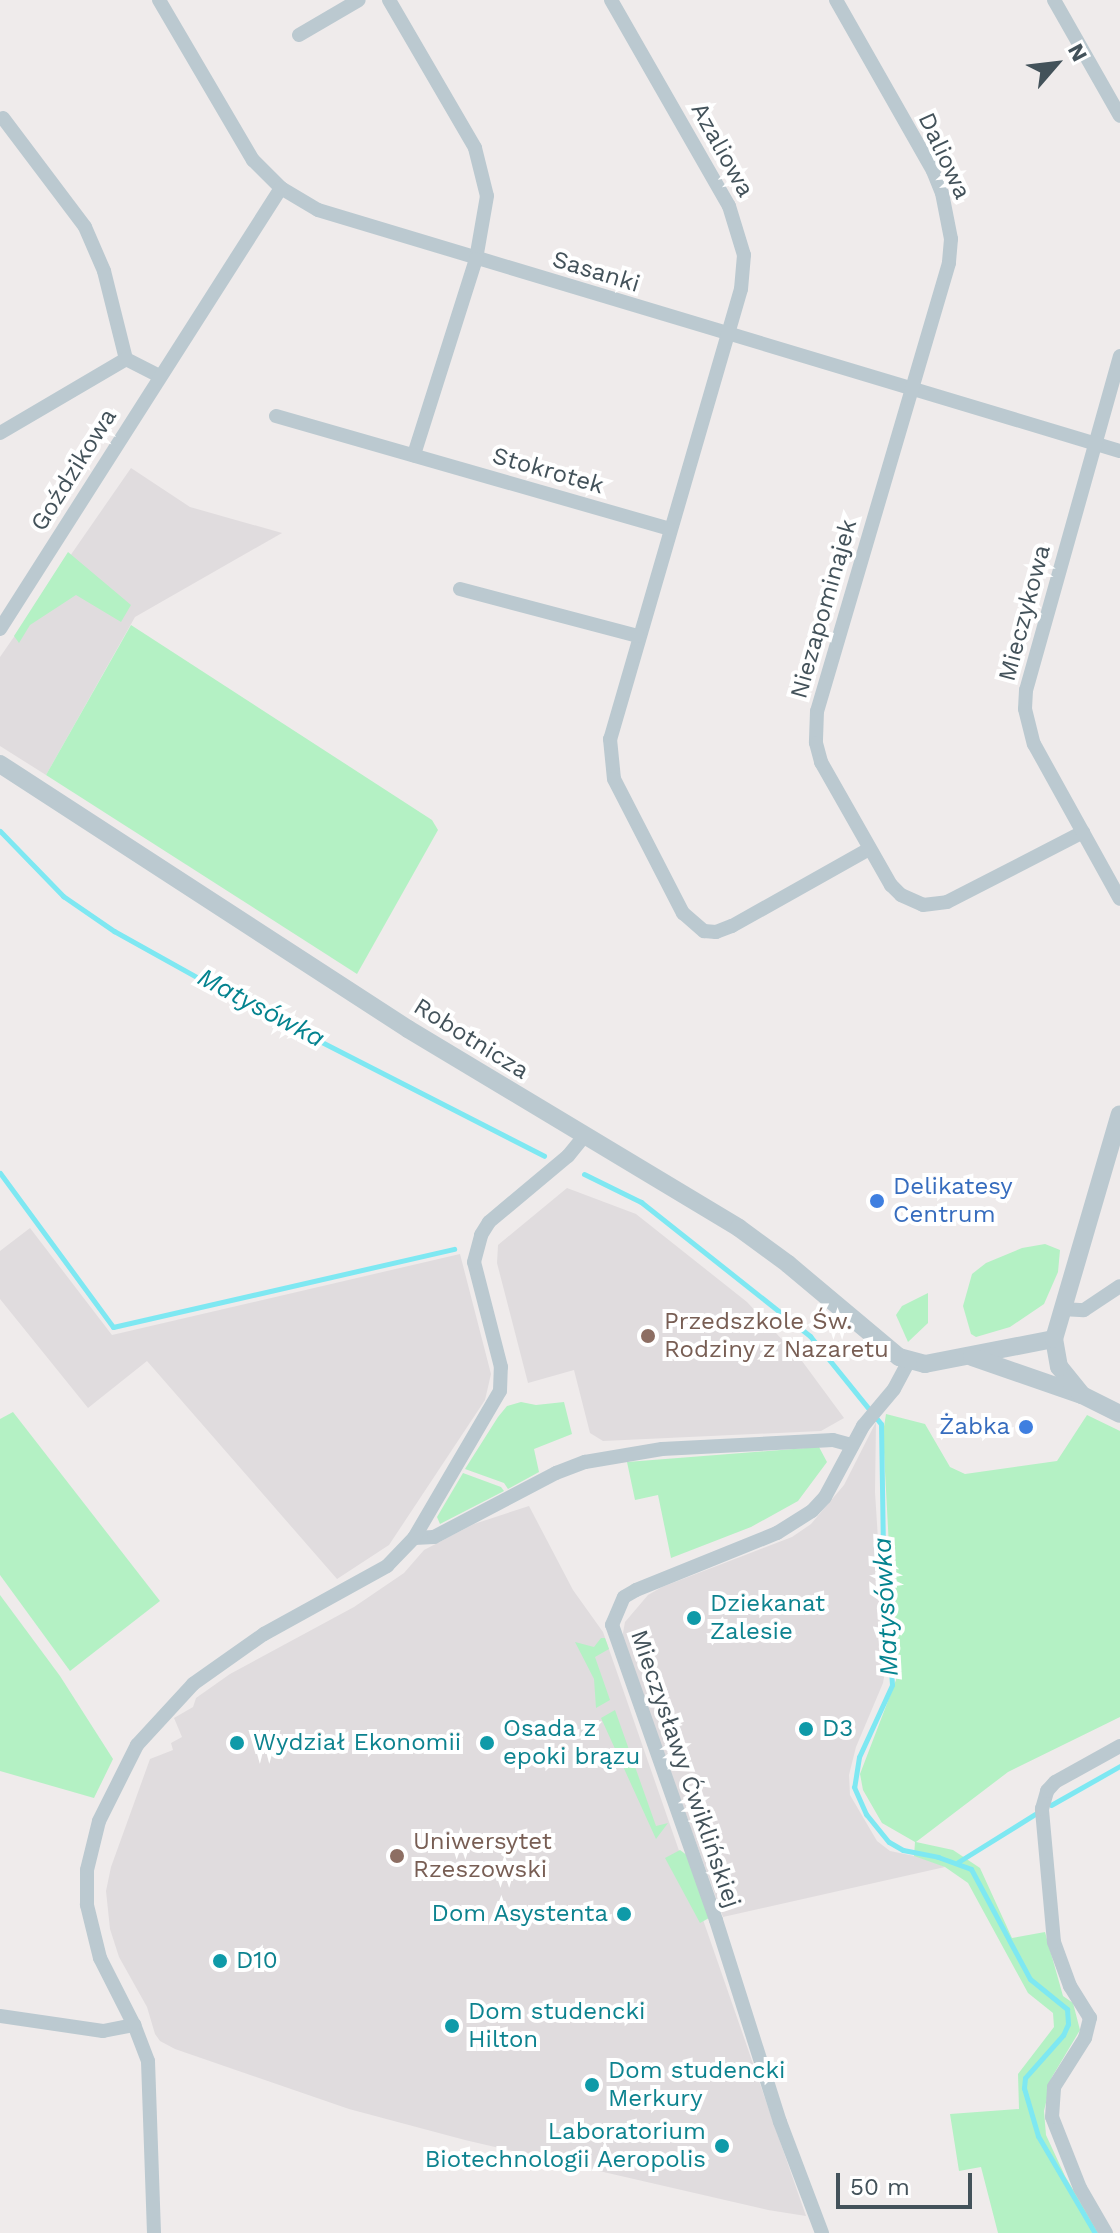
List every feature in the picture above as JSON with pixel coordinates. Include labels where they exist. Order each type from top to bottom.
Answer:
[{"type":"street","name":"Sasanki","points":[[159,0],[240,143],[281,188],[318,210],[1120,451]]},
{"type":"street","points":[[299,35],[359,0]]},
{"type":"street","points":[[389,0],[467,132],[481,164],[487,204],[476,259],[414,455]]},
{"type":"street","name":"Azaliowa","points":[[611,0],[737,221],[744,272],[726,334]]},
{"type":"street","points":[[1054,0],[1120,116]]},
{"type":"street","name":"Daliowa","points":[[841,2],[933,171],[949,218],[949,263],[910,389]]},
{"type":"street","points":[[3,118],[85,227],[104,271],[126,359],[160,376]]},
{"type":"street","name":"Goździkowa","points":[[0,629],[281,188]]},
{"type":"street","points":[[726,334],[610,739],[610,759],[625,804],[693,925],[716,932],[732,926],[869,849],[901,895],[912,902],[933,906],[1083,832]]},
{"type":"street","name":"Mieczykowa","points":[[1120,356],[1026,690],[1025,709],[1034,744],[1120,899]]},
{"type":"street","name":"Goździkowa","points":[[0,433],[126,359]]},
{"type":"street","name":"Niezapominajek","points":[[869,849],[821,762],[815,727],[910,389]]},
{"type":"street","name":"Stokrotek","points":[[276,416],[670,529]]},
{"type":"street","points":[[460,589],[638,636]]},
{"type":"street","name":"Robotnicza","points":[[0,764],[408,1029],[760,1242],[889,1351],[909,1361]]},
{"type":"street","points":[[1082,1395],[1059,1367],[1054,1339],[1119,1120]]},
{"type":"street","points":[[154,2233],[149,2070],[134,2025],[100,1958],[87,1905],[87,1870],[99,1821],[128,1758],[171,1704],[208,1671],[264,1634],[387,1566],[414,1538],[500,1391],[501,1367],[474,1262],[481,1235],[489,1222],[568,1156],[584,1136]]},
{"type":"street","points":[[1062,1309],[1084,1310],[1120,1286]]},
{"type":"street","points":[[909,1361],[925,1364],[1054,1339]]},
{"type":"street","points":[[965,1356],[989,1361],[1082,1395],[1120,1414]]},
{"type":"street","name":"Mieczysławy Ćwiklińskiej","points":[[822,2233],[775,2108],[716,1920],[612,1625],[624,1597],[636,1590],[796,1523],[825,1497],[863,1426],[894,1389],[909,1361]]},
{"type":"street","points":[[414,1538],[434,1537],[556,1473],[585,1462],[662,1449],[833,1440],[852,1445]]},
{"type":"street","points":[[1106,2233],[1080,2188],[1052,2117],[1054,2087],[1085,2038],[1090,2018],[1070,1986],[1054,1942],[1042,1809],[1047,1791],[1055,1782],[1120,1746]]},
{"type":"street","points":[[0,2016],[103,2031],[134,2025]]},
{"type":"shaded area","points":[[131,468],[190,507],[282,533],[135,617],[46,775],[0,746],[0,657]]},
{"type":"shaded area","name":"Przedszkole Św. Rodziny z Nazaretu","points":[[567,1188],[636,1214],[747,1302],[802,1361],[844,1418],[821,1431],[603,1441],[590,1433],[574,1370],[528,1383],[497,1263],[498,1245]]},
{"type":"shaded area","points":[[30,1228],[112,1335],[460,1254],[491,1374],[485,1400],[389,1545],[337,1579],[147,1361],[88,1408],[0,1299],[0,1251]]},
{"type":"shaded area","points":[[876,1422],[875,1492],[886,1666],[883,1683],[856,1747],[849,1775],[850,1795],[877,1841],[890,1851],[929,1859],[945,1867],[723,1917],[622,1638],[625,1622],[648,1595],[662,1587],[792,1537],[811,1524],[844,1485]]},
{"type":"shaded area","name":"Uniwersytet Rzeszowski","points":[[529,1506],[573,1590],[603,1632],[806,2216],[768,2210],[465,2140],[349,2109],[175,2049],[160,2041],[155,2034],[147,2007],[119,1957],[110,1929],[106,1891],[111,1867],[150,1759],[173,1750],[171,1743],[182,1737],[174,1718],[193,1707],[196,1698],[230,1674],[354,1607],[404,1573],[424,1550],[474,1524]]},
{"type":"green space","points":[[68,552],[131,605],[121,622],[76,595],[30,625],[19,643],[14,636]]},
{"type":"green space","points":[[131,625],[432,820],[438,830],[357,974],[46,775]]},
{"type":"green space","points":[[1045,1244],[1060,1250],[1058,1272],[1044,1304],[1010,1327],[976,1337],[971,1334],[963,1306],[972,1274],[986,1263],[1022,1248]]},
{"type":"green space","points":[[928,1293],[928,1323],[908,1342],[896,1315],[902,1306]]},
{"type":"green space","points":[[521,1402],[536,1405],[564,1402],[572,1434],[534,1449],[539,1472],[508,1489],[504,1483],[465,1469],[507,1406]]},
{"type":"green space","points":[[13,1412],[160,1601],[70,1671],[0,1575],[0,1419]]},
{"type":"green space","points":[[886,1414],[925,1424],[950,1467],[965,1474],[1057,1461],[1087,1415],[1120,1431],[1120,1717],[1008,1772],[916,1842],[953,1850],[980,1868],[1012,1938],[1045,1932],[1063,1996],[1073,2003],[1080,2030],[1052,2077],[1044,2111],[1046,2135],[1065,2176],[1099,2233],[998,2233],[981,2167],[959,2171],[950,2114],[1019,2109],[1018,2074],[1054,2027],[1053,2013],[1028,1993],[968,1883],[945,1867],[914,1856],[915,1842],[882,1823],[863,1790],[860,1774],[896,1680],[883,1433]]},
{"type":"green space","points":[[819,1447],[827,1462],[798,1501],[751,1527],[671,1558],[658,1495],[635,1500],[627,1462]]},
{"type":"green space","points":[[463,1473],[501,1487],[504,1491],[440,1524],[437,1517]]},
{"type":"green space","points":[[0,1595],[60,1676],[113,1759],[94,1798],[0,1771]]},
{"type":"green space","points":[[601,1638],[605,1638],[609,1649],[595,1657],[610,1700],[596,1708],[594,1679],[575,1642],[594,1647]]},
{"type":"green space","points":[[615,1710],[656,1826],[668,1823],[656,1839],[601,1718]]},
{"type":"green space","points":[[680,1850],[688,1856],[709,1918],[700,1923],[665,1858]]},
{"type":"waterway","name":"Matysówka","points":[[0,831],[63,896],[114,931],[220,990],[544,1156]]},
{"type":"waterway","points":[[0,1173],[113,1327],[454,1249]]},
{"type":"waterway","name":"Matysówka","points":[[584,1174],[641,1202],[810,1336],[881,1424],[883,1556],[892,1685],[859,1757],[854,1787],[866,1814],[889,1842],[903,1850],[938,1857],[971,1869],[1030,1979],[1067,2009],[1068,2024],[1063,2035],[1025,2078],[1024,2088],[1038,2136],[1095,2233]]},
{"type":"waterway","points":[[1051,1805],[1120,1766]]},
{"type":"waterway","points":[[958,1862],[1035,1814]]},
{"type":"place","name":"Delikatesy Centrum","points":[[877,1201]]},
{"type":"place","name":"Przedszkole Św. Rodziny z Nazaretu","points":[[648,1336]]},
{"type":"place","name":"Żabka","points":[[1026,1427]]},
{"type":"place","name":"Dziekanat Zalesie","points":[[694,1618]]},
{"type":"place","name":"D3","points":[[806,1729]]},
{"type":"place","name":"Wydział Ekonomii","points":[[237,1743]]},
{"type":"place","name":"Osada z epoki brązu","points":[[487,1743]]},
{"type":"place","name":"Uniwersytet Rzeszowski","points":[[397,1856]]},
{"type":"place","name":"Dom Asystenta","points":[[624,1914]]},
{"type":"place","name":"D10","points":[[220,1961]]},
{"type":"place","name":"Dom studencki Hilton","points":[[452,2026]]},
{"type":"place","name":"Dom studencki Merkury","points":[[592,2085]]},
{"type":"place","name":"Laboratorium Biotechnologii Aeropolis","points":[[722,2146]]}]
